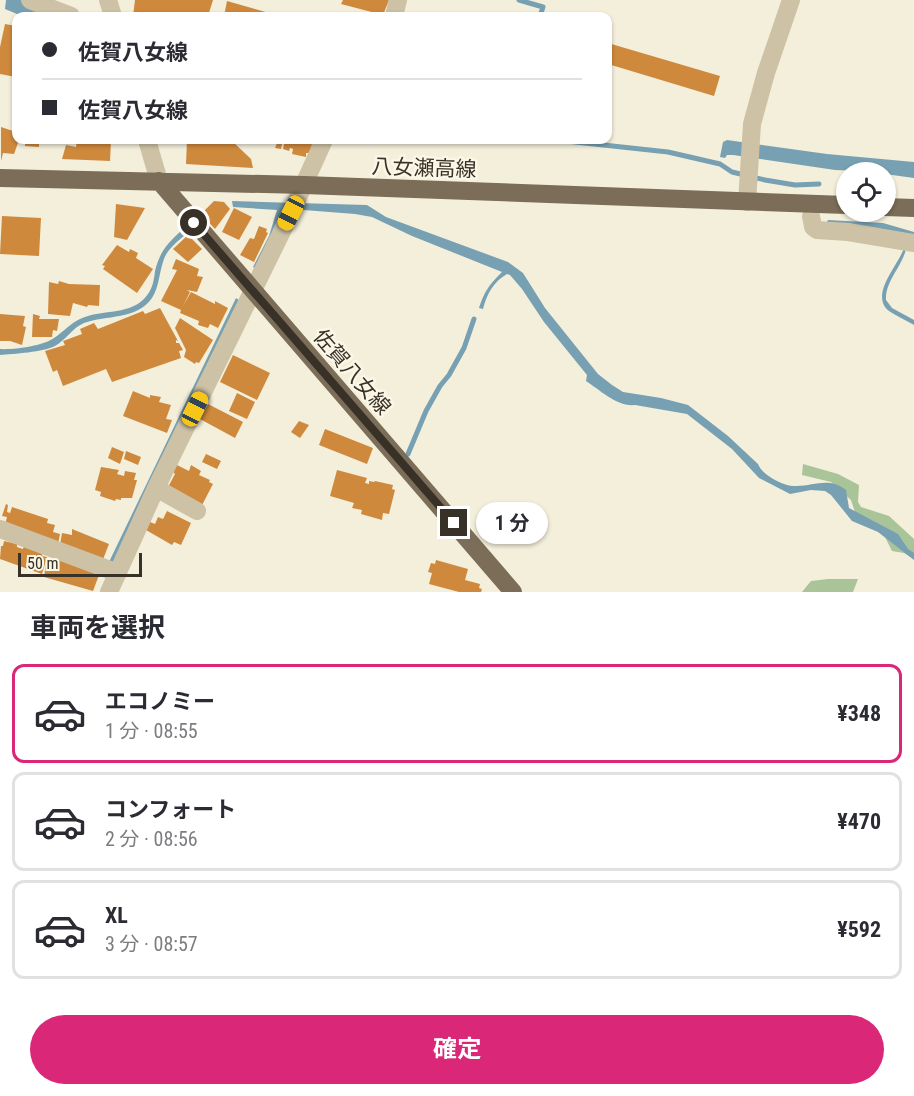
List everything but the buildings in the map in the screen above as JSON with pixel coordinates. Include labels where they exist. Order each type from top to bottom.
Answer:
[{"type":"main road","name":"八女瀬高線","points":[[0,178],[159,181],[297,199],[747,193],[836,215]]},
{"type":"main road","name":"佐賀八女線","points":[[159,181],[513,592]]},
{"type":"main road","points":[[896,207],[914,208]]},
{"type":"street","points":[[30,0],[61,12]]},
{"type":"street","points":[[747,193],[752,124],[766,73],[791,0]]},
{"type":"street","points":[[148,144],[159,181]]},
{"type":"street","points":[[109,592],[156,488],[157,468],[252,291],[322,144]]},
{"type":"street","points":[[811,216],[813,227],[817,230],[841,222]]},
{"type":"street","points":[[858,222],[914,243]]},
{"type":"street","points":[[156,488],[197,511]]},
{"type":"street","points":[[0,529],[118,573]]},
{"type":"green space","points":[[803,464],[838,474],[859,485],[858,502],[861,507],[889,516],[914,539],[914,559],[904,553],[892,551],[883,533],[857,518],[851,500],[831,482],[802,475]]},
{"type":"green space","points":[[858,579],[853,592],[802,592],[811,581]]},
{"type":"water","points":[[6,0],[21,0],[52,12],[12,12],[5,9]]},
{"type":"water","points":[[727,140],[827,154],[914,162],[914,178],[896,176],[896,162],[836,162],[836,170],[733,155],[727,155],[725,158],[720,157],[723,142]]},
{"type":"water","points":[[232,201],[367,205],[386,217],[508,262],[523,273],[545,308],[598,374],[612,385],[623,392],[688,405],[728,436],[768,476],[779,482],[789,486],[827,483],[846,490],[849,508],[898,534],[908,549],[914,553],[914,560],[878,532],[852,521],[825,491],[811,490],[790,494],[759,478],[732,449],[687,414],[628,405],[615,401],[603,393],[586,381],[587,375],[510,275],[507,274],[494,285],[483,309],[479,308],[488,288],[502,272],[412,236],[372,217],[291,209],[260,271],[253,267],[269,236],[277,210],[233,207]]},
{"type":"water","points":[[828,220],[883,223],[914,232],[914,239],[826,224]]},
{"type":"water","points":[[182,230],[186,234],[172,246],[164,258],[156,289],[146,305],[121,316],[84,323],[50,348],[0,355],[0,349],[20,348],[49,341],[80,319],[134,306],[148,294],[162,253]]},
{"type":"water","points":[[904,248],[906,249],[904,256],[888,287],[886,300],[892,308],[914,320],[914,325],[889,311],[882,297],[887,280]]},
{"type":"water","points":[[236,298],[243,303],[116,565],[109,562]]},
{"type":"waterway","points":[[519,0],[543,7],[541,12]]},
{"type":"waterway","points":[[594,144],[668,152],[720,164],[732,172],[765,180],[795,185],[819,184]]},
{"type":"waterway","points":[[408,454],[426,411],[464,348],[474,319]]},
{"type":"route","points":[[194,223],[454,523]]}]
